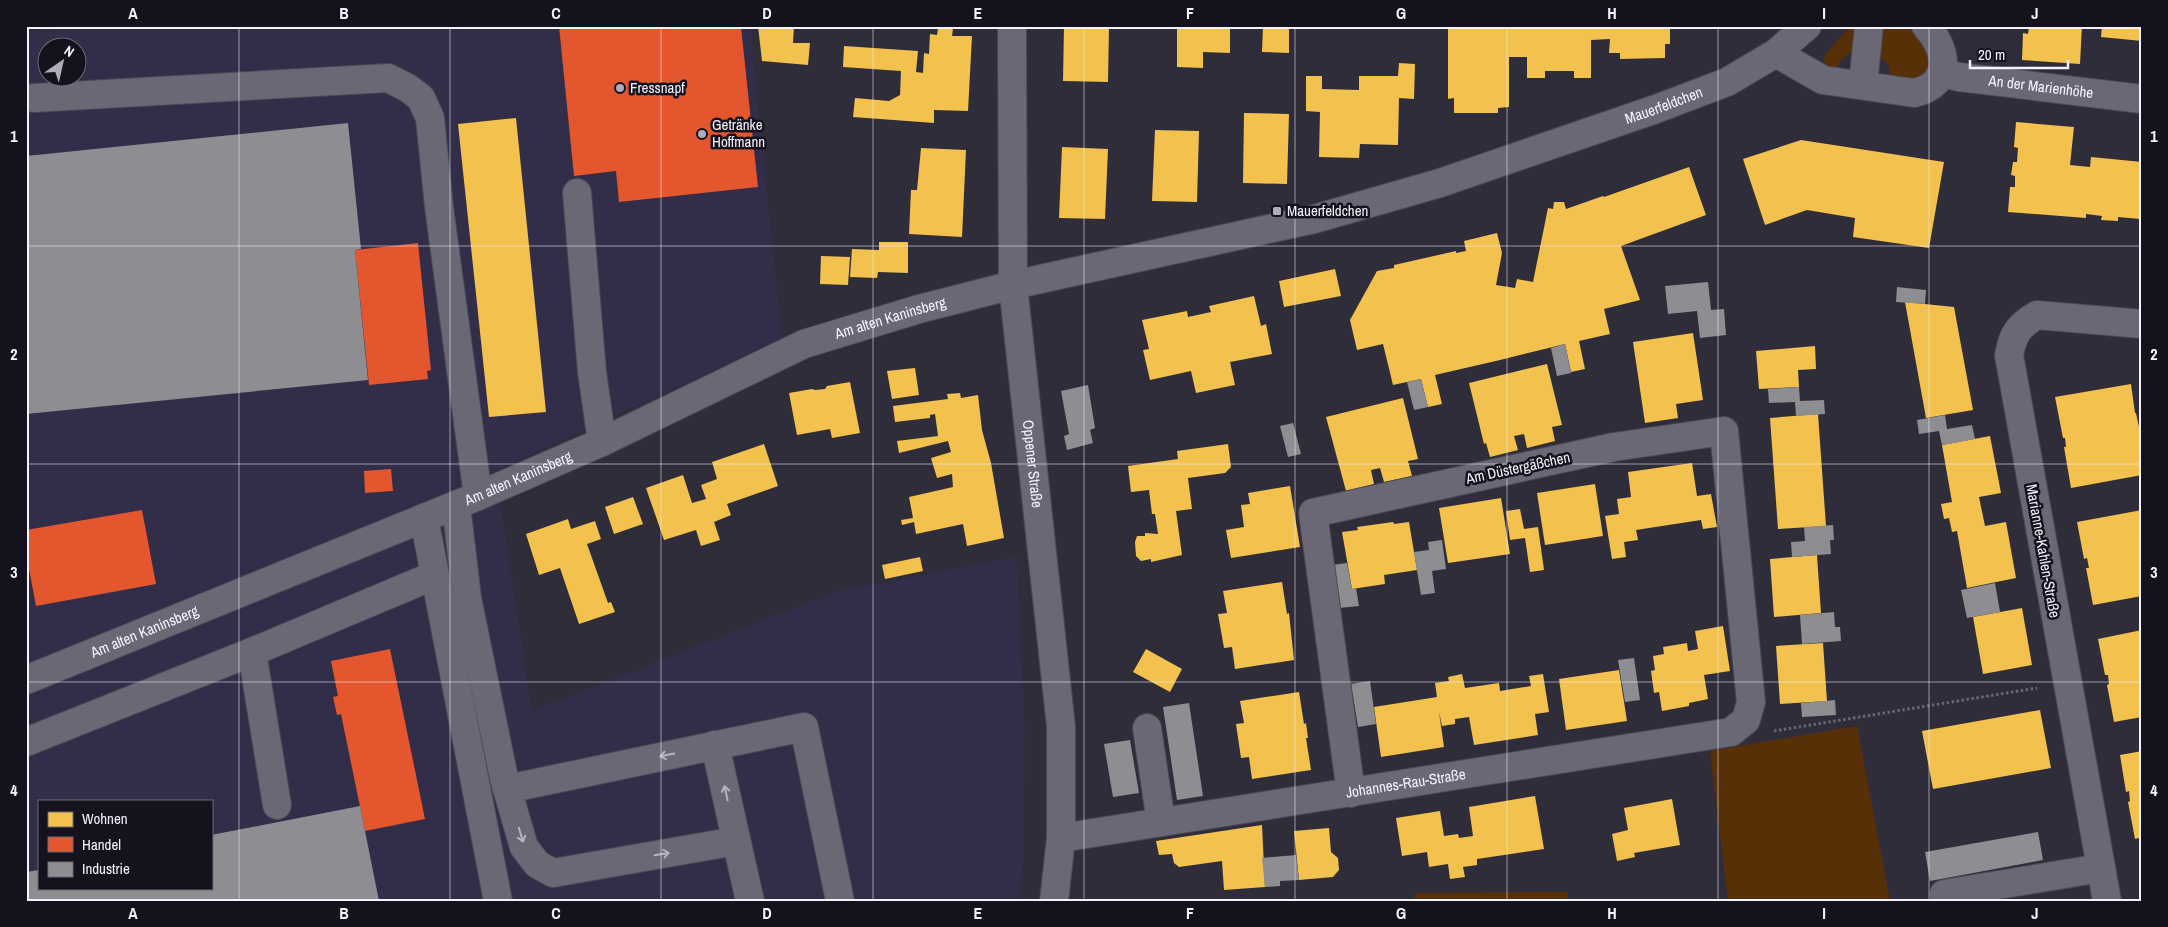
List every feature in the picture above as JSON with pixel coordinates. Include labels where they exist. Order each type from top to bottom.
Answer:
[{"type":"street","name":"Oppener Straße","points":[[1012,26],[1013,285],[1061,726],[1061,838],[1054,901]]},
{"type":"street","name":"Mauerfeldchen","points":[[1013,285],[1314,218],[1440,183],[1728,82],[1776,54],[1807,26]]},
{"type":"street","points":[[1863,85],[1869,26]]},
{"type":"street","points":[[1776,54],[1823,80],[1914,93],[1926,90],[1936,82],[1942,73],[1944,55],[1938,41],[1926,26]]},
{"type":"street","name":"An der Marienhöhe","points":[[1942,73],[1959,77],[2142,99]]},
{"type":"street","points":[[34,98],[388,78],[408,88],[421,98],[430,118],[467,500],[467,598],[507,789],[524,847],[537,864],[553,872],[736,841]]},
{"type":"street","points":[[577,194],[592,372],[602,442]]},
{"type":"street","name":"Am alten Kaninsberg","points":[[26,680],[424,518],[602,442],[804,344],[919,309],[1013,285]]},
{"type":"street","name":"Marianne-Kahlen-Straße","points":[[2107,901],[2066,683],[2009,355],[2013,336],[2025,322],[2037,315],[2142,324]]},
{"type":"street","name":"Am Düstergäßchen","points":[[1351,793],[1313,513],[1614,447],[1724,431],[1751,702],[1746,720]]},
{"type":"street","points":[[424,518],[498,901]]},
{"type":"street","points":[[26,742],[252,652],[435,575]]},
{"type":"street","points":[[252,652],[277,805]]},
{"type":"street","name":"Johannes-Rau-Straße","points":[[1061,838],[1731,732],[1746,720]]},
{"type":"street","points":[[507,789],[804,727],[840,901]]},
{"type":"street","points":[[1148,728],[1161,822]]},
{"type":"street","points":[[715,745],[750,901]]},
{"type":"street","points":[[1944,894],[2101,868]]},
{"type":"path","points":[[1746,720],[1769,732],[2066,683]]},
{"type":"shaded area","points":[[105,26],[750,26],[782,338],[490,474],[502,513],[532,711],[838,591],[1017,557],[1025,732],[1023,869],[1018,901],[26,901],[26,31]]},
{"type":"shaded area","points":[[1851,26],[1863,26],[1855,49],[1842,59],[1836,70],[1824,63],[1825,54]]},
{"type":"shaded area","points":[[1876,26],[1906,27],[1920,34],[1928,45],[1930,52],[1930,66],[1927,71],[1915,79],[1891,79],[1889,66],[1877,53]]},
{"type":"shaded area","points":[[1857,726],[1890,901],[1728,901],[1710,751]]},
{"type":"shaded area","points":[[1567,892],[1569,901],[1414,901],[1415,893]]},
{"type":"building: Wohnen","points":[[758,26],[794,26],[793,43],[810,43],[808,65],[762,61]]},
{"type":"building: Wohnen","points":[[1064,26],[1109,26],[1108,82],[1063,81]]},
{"type":"building: Wohnen","points":[[1177,26],[1230,26],[1230,53],[1203,52],[1203,68],[1177,67]]},
{"type":"building: Wohnen","points":[[1263,26],[1289,26],[1289,53],[1262,52]]},
{"type":"building: Wohnen","points":[[1448,26],[1670,26],[1670,44],[1665,44],[1665,58],[1620,59],[1620,53],[1609,53],[1610,39],[1591,40],[1591,78],[1574,78],[1574,71],[1545,71],[1545,78],[1527,78],[1527,57],[1509,57],[1509,107],[1498,108],[1498,113],[1454,113],[1454,98],[1448,99]]},
{"type":"building: Wohnen","points":[[2029,26],[2082,26],[2080,64],[2022,60],[2023,33],[2028,34]]},
{"type":"building: Wohnen","points":[[2102,26],[2142,26],[2142,41],[2101,37]]},
{"type":"building: Wohnen","points":[[938,28],[953,29],[952,36],[972,36],[968,111],[934,110],[934,123],[853,117],[855,98],[889,101],[900,95],[901,71],[843,67],[844,46],[918,51],[916,72],[923,73],[924,53],[929,54],[930,34],[937,35]]},
{"type":"building: Wohnen","points":[[1399,63],[1415,64],[1414,99],[1399,98],[1398,145],[1360,144],[1359,158],[1319,157],[1320,112],[1306,111],[1306,76],[1322,76],[1322,89],[1359,90],[1359,76],[1398,76]]},
{"type":"building: Wohnen","points":[[1244,113],[1289,114],[1287,184],[1243,183]]},
{"type":"building: Wohnen","points":[[516,118],[546,412],[489,417],[458,124]]},
{"type":"building: Wohnen","points":[[2016,122],[2074,127],[2070,165],[2090,167],[2091,157],[2142,162],[2142,223],[2139,223],[2140,219],[2118,217],[2118,221],[2101,220],[2102,216],[2086,214],[2086,218],[2008,212],[2010,187],[2015,187],[2015,176],[2011,175],[2013,162],[2017,162],[2018,148],[2014,147]]},
{"type":"building: Wohnen","points":[[1155,130],[1199,131],[1197,202],[1152,201]]},
{"type":"building: Wohnen","points":[[1801,140],[1944,162],[1929,248],[1853,237],[1855,218],[1807,210],[1765,225],[1743,159]]},
{"type":"building: Wohnen","points":[[1062,147],[1108,149],[1105,219],[1059,218]]},
{"type":"building: Wohnen","points":[[921,148],[966,150],[962,237],[909,234],[911,190],[917,190]]},
{"type":"building: Wohnen","points":[[1689,167],[1706,215],[1621,246],[1640,300],[1604,309],[1610,334],[1579,341],[1585,369],[1571,372],[1565,344],[1435,375],[1442,404],[1428,407],[1421,379],[1393,385],[1383,344],[1357,350],[1350,320],[1377,271],[1394,268],[1394,265],[1456,251],[1456,253],[1466,251],[1464,241],[1497,233],[1502,253],[1496,285],[1515,288],[1517,279],[1533,282],[1548,208],[1553,209],[1554,202],[1564,202],[1566,209]]},
{"type":"building: Wohnen","points":[[879,242],[908,242],[908,273],[878,272],[877,278],[850,277],[852,249],[879,250]]},
{"type":"building: Wohnen","points":[[821,256],[850,257],[848,285],[820,284]]},
{"type":"building: Wohnen","points":[[1335,269],[1341,296],[1284,307],[1279,281]]},
{"type":"building: Wohnen","points":[[1254,296],[1261,326],[1266,324],[1272,354],[1230,362],[1235,385],[1196,393],[1191,371],[1150,380],[1143,350],[1149,349],[1142,320],[1187,311],[1188,317],[1211,312],[1209,306]]},
{"type":"building: Wohnen","points":[[1905,302],[1954,307],[1973,410],[1926,418]]},
{"type":"building: Wohnen","points":[[1693,333],[1703,400],[1676,404],[1678,418],[1645,423],[1633,342]]},
{"type":"building: Wohnen","points":[[1815,346],[1816,369],[1798,370],[1799,387],[1759,389],[1756,351]]},
{"type":"building: Wohnen","points":[[1547,364],[1562,425],[1552,427],[1555,441],[1527,448],[1524,434],[1514,436],[1518,450],[1490,457],[1486,443],[1484,444],[1469,383]]},
{"type":"building: Wohnen","points":[[915,368],[919,395],[892,399],[887,371]]},
{"type":"building: Wohnen","points":[[850,382],[860,433],[832,438],[830,429],[797,435],[789,393],[825,389],[827,386]]},
{"type":"building: Wohnen","points":[[2131,384],[2135,413],[2142,441],[2142,475],[2071,488],[2064,447],[2066,447],[2065,438],[2063,438],[2055,397]]},
{"type":"building: Wohnen","points":[[960,393],[961,398],[978,395],[982,430],[991,463],[1004,538],[967,546],[963,524],[916,534],[914,522],[902,525],[901,520],[913,518],[909,497],[953,487],[952,474],[937,478],[931,458],[951,452],[948,441],[899,453],[897,441],[938,436],[935,414],[930,415],[930,418],[895,422],[893,406],[948,399],[947,394]]},
{"type":"building: Wohnen","points":[[1403,398],[1418,459],[1408,461],[1412,476],[1384,482],[1380,468],[1371,470],[1374,484],[1346,491],[1326,417]]},
{"type":"building: Wohnen","points":[[1818,414],[1826,526],[1778,529],[1770,418]]},
{"type":"building: Wohnen","points":[[1990,436],[2001,493],[1979,497],[1985,526],[2006,522],[2016,578],[1967,588],[1957,531],[1952,532],[1949,518],[1944,519],[1941,504],[1952,502],[1942,445]]},
{"type":"building: Wohnen","points":[[764,444],[778,486],[727,504],[731,515],[714,522],[720,540],[701,546],[696,530],[664,540],[646,488],[683,475],[692,503],[706,499],[701,485],[717,479],[712,462]]},
{"type":"building: Wohnen","points":[[1228,444],[1231,467],[1225,473],[1188,478],[1192,509],[1176,511],[1182,555],[1151,562],[1151,559],[1141,561],[1136,556],[1135,542],[1137,536],[1145,536],[1145,533],[1158,534],[1155,514],[1152,514],[1149,490],[1131,492],[1128,466],[1178,459],[1177,451]]},
{"type":"building: Wohnen","points":[[1692,463],[1697,496],[1711,494],[1717,527],[1703,529],[1701,520],[1636,530],[1638,540],[1624,542],[1626,557],[1612,559],[1605,516],[1619,514],[1617,499],[1631,497],[1628,472]]},
{"type":"building: Wohnen","points":[[1595,484],[1603,536],[1545,545],[1537,493]]},
{"type":"building: Wohnen","points":[[1290,486],[1300,547],[1231,558],[1226,530],[1244,527],[1241,505],[1250,504],[1248,493]]},
{"type":"building: Wohnen","points":[[633,497],[643,524],[614,534],[605,507]]},
{"type":"building: Wohnen","points":[[1501,498],[1510,554],[1448,563],[1439,508]]},
{"type":"building: Wohnen","points":[[1520,509],[1524,529],[1538,527],[1544,570],[1530,572],[1525,538],[1510,540],[1506,511]]},
{"type":"building: Wohnen","points":[[2142,510],[2142,596],[2093,605],[2086,568],[2089,568],[2087,558],[2084,559],[2077,522]]},
{"type":"building: Wohnen","points":[[568,519],[571,529],[595,521],[601,539],[587,544],[608,603],[611,602],[615,612],[579,624],[560,568],[539,575],[526,534]]},
{"type":"building: Wohnen","points":[[1393,522],[1394,524],[1409,522],[1417,570],[1384,575],[1385,584],[1352,589],[1342,532],[1358,530],[1357,527]]},
{"type":"building: Wohnen","points":[[1817,555],[1821,613],[1774,617],[1770,559]]},
{"type":"building: Wohnen","points":[[920,557],[923,571],[885,579],[882,565]]},
{"type":"building: Wohnen","points":[[1282,582],[1287,614],[1289,613],[1294,660],[1235,669],[1232,647],[1224,648],[1218,614],[1227,613],[1223,591]]},
{"type":"building: Wohnen","points":[[2022,608],[2032,665],[1983,674],[1973,617]]},
{"type":"building: Wohnen","points":[[1723,626],[1730,671],[1704,675],[1708,699],[1689,703],[1689,706],[1662,711],[1659,692],[1654,693],[1651,671],[1655,670],[1653,656],[1664,654],[1663,647],[1687,643],[1688,651],[1698,649],[1695,631]]},
{"type":"building: Wohnen","points":[[2142,630],[2142,717],[2114,722],[2107,685],[2109,684],[2108,675],[2105,675],[2098,639]]},
{"type":"building: Wohnen","points":[[1823,643],[1827,701],[1780,704],[1776,646]]},
{"type":"building: Wohnen","points":[[1146,649],[1182,669],[1170,692],[1133,672]]},
{"type":"building: Wohnen","points":[[1619,670],[1627,721],[1566,730],[1559,679]]},
{"type":"building: Wohnen","points":[[1462,674],[1465,688],[1499,683],[1500,691],[1531,686],[1529,676],[1543,674],[1549,712],[1535,714],[1538,735],[1474,745],[1469,717],[1455,719],[1455,724],[1442,726],[1439,712],[1444,747],[1381,757],[1374,707],[1437,697],[1435,683],[1449,681],[1448,677]]},
{"type":"building: Wohnen","points":[[1299,692],[1304,724],[1306,723],[1308,738],[1306,738],[1311,770],[1252,779],[1249,757],[1241,758],[1236,724],[1244,723],[1240,701]]},
{"type":"building: Wohnen","points":[[2040,710],[2051,768],[1933,789],[1922,731]]},
{"type":"building: Wohnen","points":[[2142,751],[2142,837],[2135,839],[2128,802],[2130,801],[2129,791],[2126,792],[2120,755]]},
{"type":"building: Wohnen","points":[[1535,796],[1544,849],[1477,859],[1477,865],[1463,867],[1465,877],[1450,879],[1448,864],[1429,867],[1427,852],[1402,856],[1396,818],[1440,811],[1444,836],[1458,834],[1459,838],[1473,836],[1469,807]]},
{"type":"building: Wohnen","points":[[1672,799],[1680,845],[1634,853],[1635,857],[1617,861],[1612,834],[1628,830],[1624,808]]},
{"type":"building: Wohnen","points":[[1262,825],[1265,887],[1224,890],[1222,861],[1179,867],[1174,863],[1172,854],[1159,855],[1156,841]]},
{"type":"building: Wohnen","points":[[1329,828],[1331,852],[1338,858],[1339,870],[1333,877],[1299,880],[1294,831]]},
{"type":"building: Handel","points":[[559,26],[741,27],[758,187],[619,202],[616,171],[574,176]]},
{"type":"building: Handel","points":[[418,243],[431,370],[427,371],[428,379],[369,385],[355,250]]},
{"type":"building: Handel","points":[[391,469],[393,491],[365,493],[364,471]]},
{"type":"building: Handel","points":[[142,510],[156,584],[36,606],[26,553],[26,530]]},
{"type":"building: Handel","points":[[390,649],[425,819],[365,831],[341,714],[337,715],[333,697],[338,696],[331,661]]},
{"type":"building: Industrie","points":[[348,123],[361,249],[355,250],[368,380],[26,414],[26,156]]},
{"type":"building: Industrie","points":[[1708,282],[1711,310],[1724,309],[1726,335],[1700,338],[1697,311],[1668,314],[1665,286]]},
{"type":"building: Industrie","points":[[1897,287],[1926,290],[1925,304],[1896,302]]},
{"type":"building: Industrie","points":[[1565,344],[1571,373],[1557,376],[1551,348]]},
{"type":"building: Industrie","points":[[1421,379],[1428,407],[1414,410],[1407,382]]},
{"type":"building: Industrie","points":[[1088,385],[1095,428],[1090,430],[1093,443],[1067,450],[1064,436],[1069,434],[1061,391]]},
{"type":"building: Industrie","points":[[1799,387],[1800,401],[1824,400],[1825,414],[1796,416],[1795,402],[1769,403],[1768,389]]},
{"type":"building: Industrie","points":[[1945,415],[1947,429],[1972,425],[1975,439],[1942,445],[1939,431],[1919,434],[1917,420]]},
{"type":"building: Industrie","points":[[1293,423],[1301,454],[1288,457],[1280,426]]},
{"type":"building: Industrie","points":[[1833,525],[1834,540],[1830,540],[1831,554],[1792,557],[1791,542],[1805,541],[1804,527]]},
{"type":"building: Industrie","points":[[1442,540],[1446,569],[1432,571],[1435,593],[1421,595],[1414,552],[1429,550],[1428,542]]},
{"type":"building: Industrie","points":[[1347,563],[1352,589],[1356,588],[1359,606],[1339,608],[1332,565]]},
{"type":"building: Industrie","points":[[1995,583],[2000,612],[1967,618],[1961,590]]},
{"type":"building: Industrie","points":[[1834,612],[1835,627],[1840,627],[1841,641],[1802,644],[1800,615]]},
{"type":"building: Industrie","points":[[1634,658],[1640,700],[1625,702],[1618,660]]},
{"type":"building: Industrie","points":[[1370,681],[1376,724],[1358,727],[1351,684]]},
{"type":"building: Industrie","points":[[1835,700],[1836,715],[1802,717],[1801,703]]},
{"type":"building: Industrie","points":[[1189,703],[1203,796],[1177,800],[1163,707]]},
{"type":"building: Industrie","points":[[1130,740],[1139,793],[1113,797],[1104,744]]},
{"type":"building: Industrie","points":[[360,806],[379,901],[26,901],[26,872],[38,870],[38,890],[212,890],[212,835]]},
{"type":"building: Industrie","points":[[2038,832],[2043,860],[1930,881],[1925,852]]},
{"type":"building: Industrie","points":[[1296,855],[1299,880],[1280,881],[1280,886],[1265,887],[1262,858]]},
{"type":"place","name":"Fressnapf","points":[[620,88]]},
{"type":"place","name":"Getränke Hoffmann","points":[[702,134]]},
{"type":"place","name":"Mauerfeldchen","points":[[1277,211]]}]
